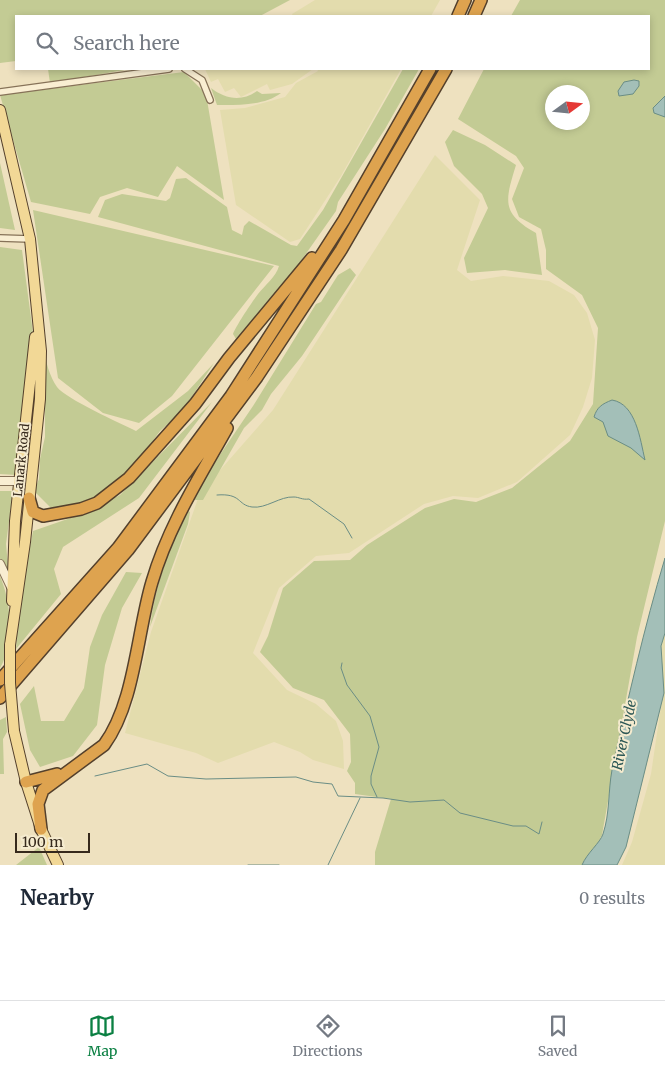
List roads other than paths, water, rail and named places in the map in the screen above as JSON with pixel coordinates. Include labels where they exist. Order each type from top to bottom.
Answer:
[{"type":"highway","points":[[458,15],[465,0]]},
{"type":"highway","points":[[474,15],[481,0]]},
{"type":"highway","points":[[0,680],[118,548],[231,396],[344,220],[429,70]]},
{"type":"highway","points":[[0,698],[128,550],[251,385],[342,250],[445,70]]},
{"type":"highway","points":[[27,518],[73,512],[97,503],[129,478],[195,404],[229,358],[344,220]]},
{"type":"highway","points":[[41,829],[38,813],[39,797],[49,784],[104,745],[112,735],[120,715],[137,650],[152,582],[170,533],[251,385]]},
{"type":"highway","points":[[30,493],[33,512],[43,516]]},
{"type":"highway","points":[[26,782],[51,776],[70,768]]},
{"type":"main road","name":"Lanark Road","points":[[0,110],[30,239],[42,351],[40,399],[30,493],[10,645],[10,683],[14,731],[26,782],[41,829],[58,865]]},
{"type":"main road","name":"Lanark Road","points":[[13,620],[11,587],[19,481],[35,348],[37,302]]},
{"type":"main road","points":[[19,481],[30,493]]},
{"type":"main road","points":[[12,576],[20,522],[27,518]]},
{"type":"street","points":[[0,92],[163,70]]},
{"type":"street","points":[[187,70],[202,80],[210,100]]},
{"type":"street","points":[[0,238],[30,239]]},
{"type":"street","points":[[0,481],[19,481]]},
{"type":"street","points":[[0,564],[11,587]]},
{"type":"water","points":[[639,81],[639,86],[633,94],[619,96],[618,91],[624,82]]},
{"type":"water","points":[[665,96],[665,117],[654,113],[653,108]]},
{"type":"water","points":[[612,400],[627,408],[632,415],[639,433],[645,460],[631,448],[608,436],[603,422],[594,417],[600,406]]},
{"type":"water","name":"River Clyde","points":[[665,558],[665,633],[661,646],[664,693],[626,847],[617,865],[582,865],[603,834],[608,810],[612,770],[643,637]]},
{"type":"waterway","points":[[217,495],[235,497],[247,506],[252,507],[262,506],[289,497],[309,499],[344,524],[352,538]]},
{"type":"waterway","points":[[342,663],[341,668],[347,685],[370,716],[379,747],[371,776],[371,784],[377,797]]},
{"type":"waterway","points":[[95,776],[147,764],[168,776],[206,779],[296,777],[313,782],[332,784],[338,796],[383,798],[410,802],[444,800],[460,813],[513,826],[526,826],[539,834],[542,822]]},
{"type":"waterway","points":[[328,865],[360,798]]},
{"type":"waterway","points":[[248,865],[279,865]]}]
